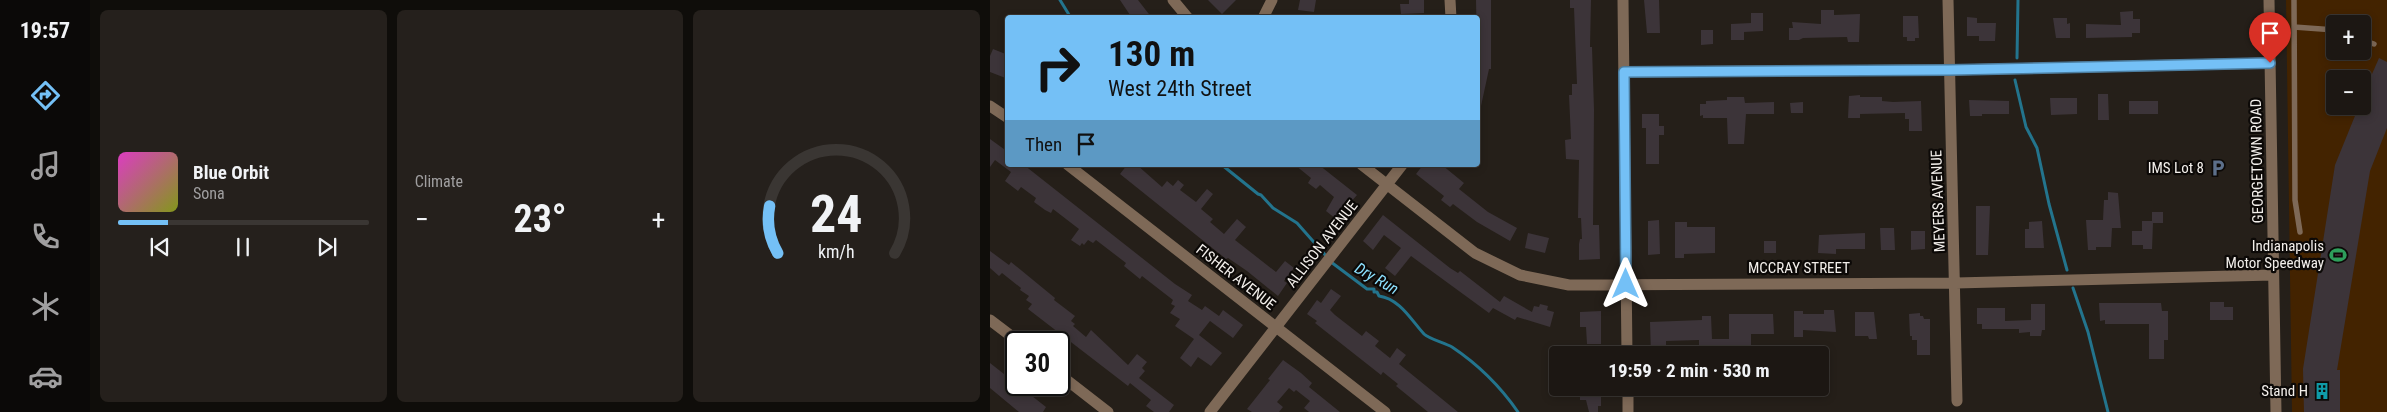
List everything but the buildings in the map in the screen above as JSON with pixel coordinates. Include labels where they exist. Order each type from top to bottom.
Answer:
[{"type":"street","points":[[1173,0],[1186,15]]},
{"type":"street","points":[[1264,15],[1272,0]]},
{"type":"street","points":[[1450,0],[1451,15]]},
{"type":"street","points":[[1623,0],[1627,346]]},
{"type":"street","name":"MEYERS AVENUE","points":[[1948,0],[1956,282],[1957,401]]},
{"type":"street","name":"GEORGETOWN ROAD","points":[[2269,0],[2276,412]]},
{"type":"street","points":[[1624,72],[1949,70],[2270,63]]},
{"type":"street","points":[[990,106],[1005,116]]},
{"type":"street","name":"FISHER AVENUE","points":[[1071,167],[1385,412]]},
{"type":"street","name":"MCCRAY STREET","points":[[1364,167],[1463,245],[1502,268],[1549,282],[1569,285],[1956,282],[2273,274]]},
{"type":"street","name":"ALLISON AVENUE","points":[[1210,412],[1400,167]]},
{"type":"street","points":[[990,320],[1005,331]]},
{"type":"street","points":[[1070,383],[1108,412]]},
{"type":"street","points":[[1628,396],[1628,412]]},
{"type":"lane","points":[[2294,0],[2295,200],[2300,232]]},
{"type":"lane","points":[[2294,26],[2326,29]]},
{"type":"shaded area","name":"Indianapolis Motor Speedway","points":[[2286,0],[2387,0],[2387,412],[2292,412]]},
{"type":"waterway","name":"Dry Run","points":[[1060,0],[1069,15]]},
{"type":"waterway","points":[[2017,58],[2018,0]]},
{"type":"waterway","points":[[2015,80],[2026,127],[2037,148],[2049,204],[2067,270]]},
{"type":"waterway","name":"Dry Run","points":[[1224,167],[1261,195],[1273,208],[1297,223],[1327,257]]},
{"type":"waterway","name":"Dry Run","points":[[1331,262],[1367,289],[1374,289],[1374,292],[1377,292],[1379,296],[1393,301],[1426,336],[1452,347],[1471,361],[1504,393],[1518,412]]},
{"type":"waterway","points":[[2073,288],[2088,332],[2108,412]]},
{"type":"place","name":"IMS Lot 8","points":[[2218,168]]},
{"type":"place","name":"Indianapolis Motor Speedway","points":[[2338,255]]},
{"type":"place","name":"Stand H","points":[[2322,391]]},
{"type":"route","points":[[1626,284],[1624,72],[1949,70],[2270,63]]}]
